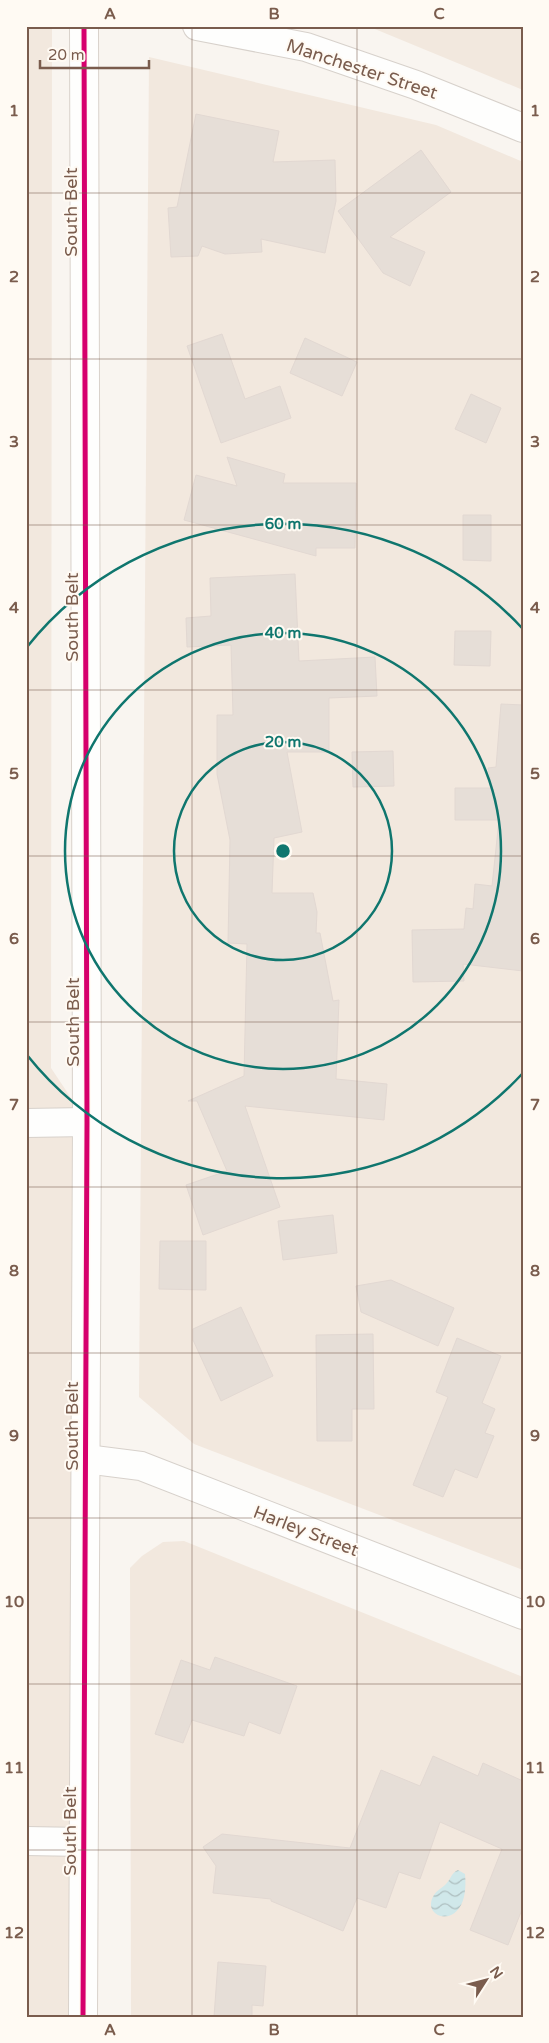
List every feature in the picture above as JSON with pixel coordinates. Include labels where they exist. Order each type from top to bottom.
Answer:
[{"type":"street","name":"South Belt","points":[[84,26],[87,1122],[83,1842],[84,2017]]},
{"type":"street","name":"Manchester Street","points":[[197,26],[306,47],[416,85],[523,128]]},
{"type":"street","points":[[26,1122],[87,1122]]},
{"type":"street","name":"Harley Street","points":[[86,1459],[141,1466],[523,1615]]},
{"type":"street","points":[[26,1841],[83,1842]]},
{"type":"shaded area","points":[[26,26],[52,26],[51,1068],[87,1122],[83,2017],[26,2017]]},
{"type":"shaded area","points":[[364,26],[523,26],[523,90],[370,27]]},
{"type":"shaded area","points":[[149,57],[436,125],[523,162],[523,1570],[194,1444],[139,1397]]},
{"type":"shaded area","points":[[184,1541],[523,1677],[523,2017],[131,2017],[130,1568],[142,1556],[163,1542]]},
{"type":"water","points":[[458,1870],[465,1874],[465,1893],[460,1906],[454,1914],[438,1915],[433,1911],[431,1904],[434,1895]]},
{"type":"building","points":[[196,114],[279,131],[273,162],[335,160],[336,201],[325,253],[261,239],[262,252],[225,254],[202,246],[198,256],[171,257],[168,208],[177,207]]},
{"type":"building","points":[[421,150],[451,192],[390,237],[425,252],[410,286],[383,273],[338,211]]},
{"type":"building","points":[[222,334],[245,399],[280,386],[291,418],[221,443],[187,346]]},
{"type":"building","points":[[305,338],[357,362],[342,396],[290,373]]},
{"type":"building","points":[[471,394],[501,408],[486,443],[455,429]]},
{"type":"building","points":[[227,457],[285,474],[283,483],[356,483],[355,548],[316,548],[316,556],[184,520],[196,475],[237,486]]},
{"type":"building","points":[[463,515],[491,515],[491,561],[463,560]]},
{"type":"building","points":[[295,574],[299,661],[375,657],[377,696],[329,698],[329,752],[287,752],[302,832],[274,838],[272,893],[313,893],[317,912],[316,933],[320,933],[333,1001],[339,1000],[336,1079],[387,1084],[384,1120],[245,1106],[280,1207],[203,1235],[186,1185],[227,1171],[197,1101],[188,1101],[244,1076],[247,944],[228,943],[230,840],[217,774],[217,715],[233,715],[231,645],[187,647],[186,618],[211,616],[210,578]]},
{"type":"building","points":[[455,631],[491,631],[490,666],[454,665]]},
{"type":"building","points":[[501,704],[523,705],[523,971],[463,964],[464,981],[413,982],[412,930],[464,929],[466,908],[473,909],[475,884],[492,886],[499,820],[455,820],[455,788],[492,788],[488,768],[496,767]]},
{"type":"building","points":[[393,751],[394,786],[353,787],[352,752]]},
{"type":"building","points":[[333,1215],[337,1253],[283,1260],[278,1221]]},
{"type":"building","points":[[160,1241],[206,1241],[206,1290],[159,1289]]},
{"type":"building","points":[[391,1280],[454,1308],[438,1346],[361,1312],[356,1286]]},
{"type":"building","points":[[241,1307],[273,1376],[221,1401],[193,1340],[193,1329]]},
{"type":"building","points":[[373,1334],[374,1409],[352,1409],[352,1441],[317,1441],[316,1335]]},
{"type":"building","points":[[457,1338],[501,1356],[482,1403],[495,1409],[485,1433],[494,1436],[477,1478],[455,1469],[443,1497],[413,1485],[448,1397],[436,1392]]},
{"type":"building","points":[[215,1657],[297,1686],[280,1734],[249,1722],[244,1736],[192,1720],[183,1743],[155,1734],[181,1660],[210,1670]]},
{"type":"building","points":[[433,1756],[478,1776],[483,1763],[523,1781],[523,1907],[508,1945],[470,1930],[502,1849],[440,1822],[420,1879],[399,1872],[386,1908],[357,1898],[343,1931],[271,1901],[271,1899],[213,1893],[216,1866],[203,1847],[222,1834],[350,1848],[381,1770],[420,1786]]},
{"type":"building","points":[[218,1962],[266,1966],[263,2006],[252,2005],[252,2017],[214,2017]]},
{"type":"cycle path","points":[[83,2017],[87,1122],[84,26]]}]
